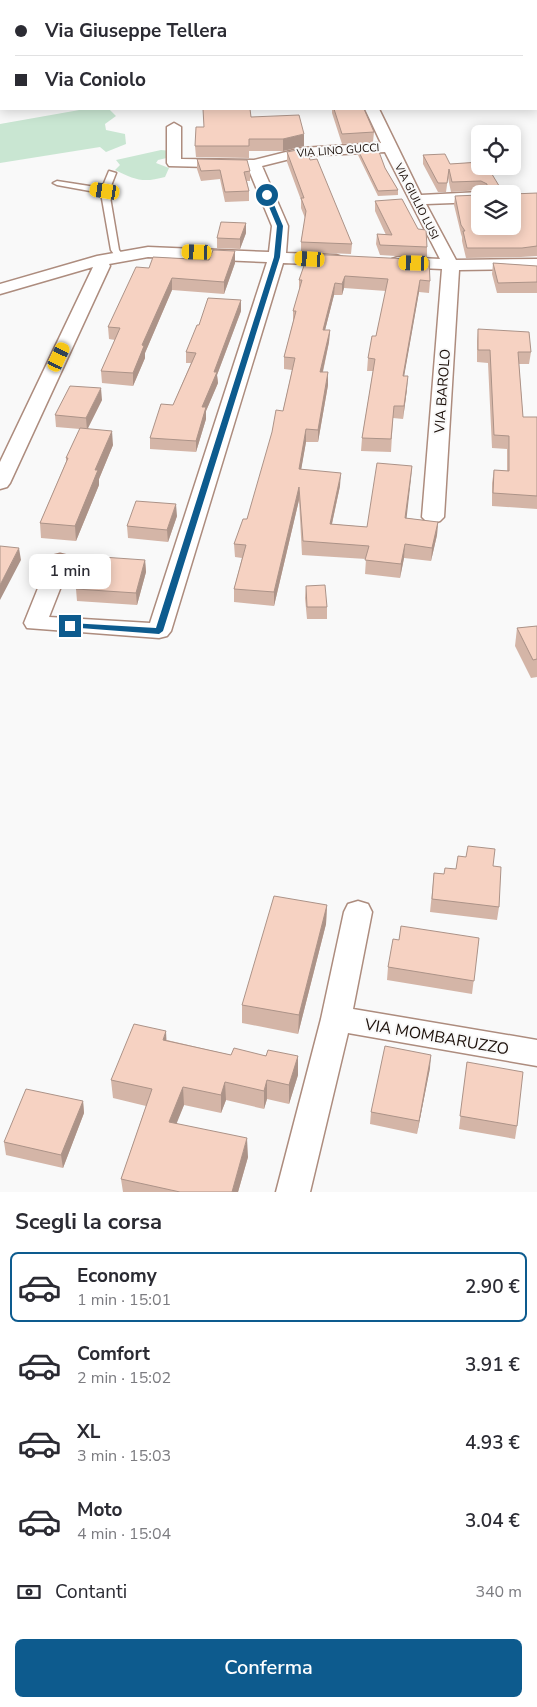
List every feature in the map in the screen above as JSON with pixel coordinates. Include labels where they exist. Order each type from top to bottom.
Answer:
[{"type":"street","name":"VIA GIULIO LUSI","points":[[372,110],[416,200],[451,265]]},
{"type":"street","name":"VIA LINO GUCCI","points":[[174,127],[174,163],[254,164],[302,152],[390,147]]},
{"type":"street","points":[[60,561],[35,623],[159,631],[277,257],[280,226],[254,164]]},
{"type":"street","points":[[416,200],[471,197]]},
{"type":"street","points":[[0,289],[97,261],[160,251],[354,260]]},
{"type":"street","points":[[0,483],[102,266],[97,261]]},
{"type":"street","points":[[382,262],[451,265],[537,264]]},
{"type":"street","name":"VIA BAROLO","points":[[433,517],[451,265]]},
{"type":"street","points":[[293,1192],[336,1019],[358,912]]},
{"type":"street","name":"VIA MOMBARUZZO","points":[[336,1019],[537,1053]]},
{"type":"lane","points":[[112,173],[105,191],[115,250],[119,256]]},
{"type":"lane","points":[[57,183],[105,191]]},
{"type":"green space","points":[[79,110],[110,110],[116,116],[105,124],[106,130],[125,134],[126,144],[106,152],[100,147],[0,163],[0,124]]},
{"type":"green space","points":[[161,150],[172,151],[171,157],[158,160],[156,163],[169,168],[165,177],[139,180],[115,170],[120,165],[116,160]]},
{"type":"building","points":[[203,110],[250,110],[251,117],[299,115],[304,134],[283,139],[249,139],[249,146],[195,146],[196,127],[204,127]]},
{"type":"building","points":[[334,110],[364,110],[374,132],[342,134]]},
{"type":"building","points":[[307,148],[310,160],[317,159],[352,244],[301,242],[306,211],[301,198],[304,198],[287,152]]},
{"type":"building","points":[[378,149],[385,168],[398,190],[378,191],[358,150]]},
{"type":"building","points":[[445,154],[450,164],[471,163],[471,175],[492,175],[499,185],[487,185],[481,181],[452,182],[449,169],[447,183],[438,183],[423,155]]},
{"type":"building","points":[[197,159],[247,160],[250,171],[244,172],[249,191],[225,192],[220,170],[201,171]]},
{"type":"building","points":[[537,193],[537,246],[522,248],[467,248],[463,231],[465,231],[461,225],[455,196],[471,195],[471,235],[521,235],[521,194]]},
{"type":"building","points":[[402,199],[418,229],[426,230],[427,247],[380,245],[377,234],[392,235],[375,201]]},
{"type":"building","points":[[221,222],[246,223],[240,239],[217,238]]},
{"type":"building","points":[[213,250],[235,251],[224,282],[172,278],[142,345],[144,346],[133,373],[101,371],[120,328],[108,327],[136,267],[149,268],[153,257],[209,260]]},
{"type":"building","points":[[308,254],[429,260],[430,281],[420,280],[403,376],[408,376],[404,406],[394,406],[391,439],[362,438],[375,359],[368,358],[372,336],[376,336],[388,279],[345,276],[342,284],[335,283],[323,330],[330,330],[320,372],[328,372],[318,430],[306,429],[299,469],[341,473],[330,524],[367,527],[377,463],[412,466],[405,518],[438,522],[432,548],[405,544],[401,564],[365,560],[369,546],[303,541],[299,487],[274,592],[234,589],[246,545],[234,544],[243,519],[247,519],[272,432],[276,410],[283,411],[295,358],[284,357],[296,311],[293,311],[302,280],[299,280]]},
{"type":"building","points":[[493,263],[537,266],[537,282],[498,283]]},
{"type":"building","points":[[208,298],[241,300],[214,372],[217,372],[202,407],[206,407],[196,441],[150,438],[161,404],[173,405],[196,353],[186,352],[197,325],[199,325]]},
{"type":"building","points":[[478,329],[529,332],[531,352],[518,352],[523,417],[537,417],[537,496],[493,493],[494,470],[509,471],[509,436],[494,435],[490,350],[478,350]]},
{"type":"building","points":[[70,386],[101,388],[86,418],[55,415]]},
{"type":"building","points":[[80,428],[112,431],[95,470],[98,470],[75,526],[40,523],[68,458],[66,458]]},
{"type":"building","points":[[136,501],[176,504],[167,530],[127,526]]},
{"type":"building","points":[[0,546],[19,548],[0,585]]},
{"type":"building","points":[[88,556],[145,560],[136,593],[76,589]]},
{"type":"building","points":[[325,585],[327,607],[307,607],[306,586]]},
{"type":"building","points":[[537,626],[537,659],[533,660],[517,628]]},
{"type":"building","points":[[468,846],[495,849],[493,866],[501,867],[499,907],[432,899],[434,873],[444,874],[445,868],[456,869],[458,856],[466,857]]},
{"type":"building","points":[[274,896],[327,905],[299,1015],[242,1005]]},
{"type":"building","points":[[401,926],[479,938],[474,981],[388,967],[393,939],[399,940]]},
{"type":"building","points":[[134,1024],[166,1031],[163,1040],[231,1055],[234,1048],[266,1056],[268,1050],[298,1056],[289,1085],[267,1080],[264,1091],[225,1082],[221,1095],[183,1087],[169,1122],[247,1138],[232,1192],[180,1192],[121,1179],[152,1089],[111,1080]]},
{"type":"building","points":[[385,1046],[431,1055],[419,1121],[371,1112]]},
{"type":"building","points":[[467,1062],[523,1072],[517,1126],[460,1116]]},
{"type":"building","points":[[26,1089],[83,1101],[61,1155],[4,1142]]},
{"type":"route","points":[[70,626],[159,631],[277,257],[280,226],[267,195]]}]
